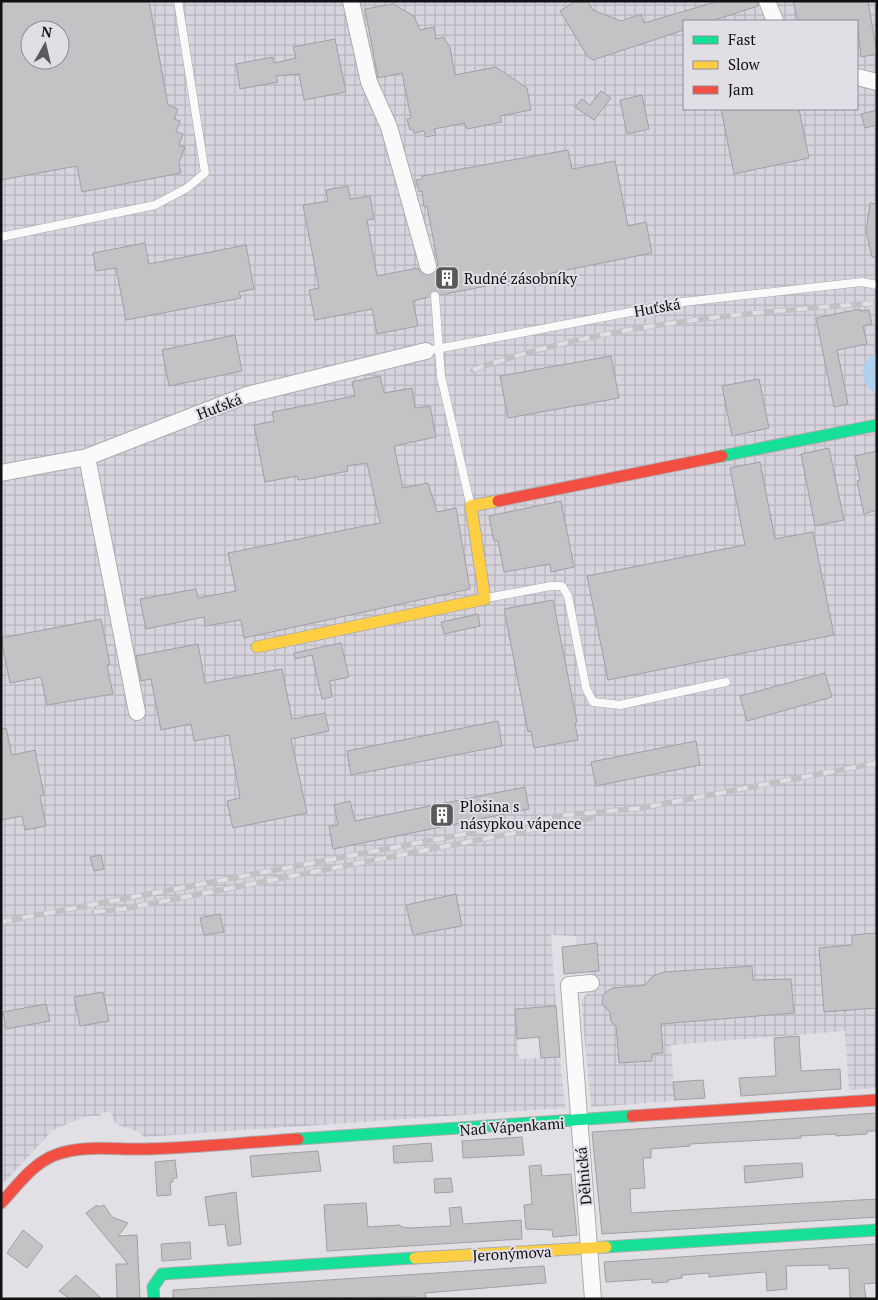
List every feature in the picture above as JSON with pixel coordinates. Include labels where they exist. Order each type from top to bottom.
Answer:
[{"type":"street","points":[[350,1],[369,82],[389,127],[428,266]]},
{"type":"street","points":[[767,1],[775,20]]},
{"type":"street","points":[[858,77],[877,82]]},
{"type":"street","name":"Huťská","points":[[1,473],[87,457],[247,395],[432,349]]},
{"type":"street","points":[[257,647],[485,599],[471,506],[877,425]]},
{"type":"street","points":[[87,457],[94,504],[137,712]]},
{"type":"street","name":"Dělnická","points":[[591,983],[569,985],[588,1249],[594,1299]]},
{"type":"street","name":"Nad Vápenkami","points":[[1,1203],[42,1161],[66,1152],[92,1147],[147,1150],[877,1100]]},
{"type":"street","name":"Jeronýmova","points":[[154,1299],[153,1287],[162,1274],[877,1230]]},
{"type":"lane","points":[[1,237],[155,205],[187,188],[205,173],[178,1]]},
{"type":"lane","name":"Huťská","points":[[432,349],[683,302],[862,282],[877,285]]},
{"type":"lane","points":[[434,296],[432,349],[441,376],[471,506]]},
{"type":"lane","points":[[485,599],[551,586],[562,586],[568,596],[586,688],[593,702],[620,705],[726,682]]},
{"type":"shaded area","points":[[1,1],[877,1],[877,1088],[849,1090],[845,1031],[671,1045],[675,1101],[591,1107],[581,1000],[591,989],[590,965],[578,966],[576,936],[551,935],[556,1006],[515,1009],[517,1039],[519,1059],[560,1057],[565,1108],[144,1137],[139,1132],[116,1124],[110,1112],[101,1113],[101,1116],[87,1116],[53,1130],[1,1186]]},
{"type":"water","points":[[877,353],[877,394],[867,385],[864,379],[863,367]]},
{"type":"building","points":[[1,1],[149,1],[168,105],[178,109],[174,119],[180,121],[176,132],[183,134],[179,145],[185,147],[179,163],[181,173],[82,192],[77,166],[1,180]]},
{"type":"building","points":[[576,1],[587,1],[593,10],[621,21],[641,14],[644,23],[719,1],[757,1],[758,6],[714,20],[683,20],[683,30],[593,60],[588,57],[560,11]]},
{"type":"building","points":[[793,1],[868,1],[877,54],[861,57],[858,20],[798,20]]},
{"type":"building","points":[[393,4],[414,16],[420,30],[434,27],[436,39],[443,37],[450,47],[455,75],[496,67],[527,88],[531,110],[500,116],[502,122],[467,129],[465,123],[434,129],[436,135],[426,137],[424,131],[414,133],[413,129],[410,130],[407,119],[411,118],[402,73],[378,78],[365,9]]},
{"type":"building","points":[[335,39],[346,92],[304,100],[299,74],[276,76],[278,82],[240,89],[236,64],[273,57],[274,63],[296,58],[293,47]]},
{"type":"building","points":[[601,91],[611,98],[594,120],[575,107],[582,99],[590,105]]},
{"type":"building","points":[[642,95],[649,129],[627,134],[620,100]]},
{"type":"building","points":[[721,110],[799,110],[809,158],[734,174]]},
{"type":"building","points":[[877,110],[877,125],[865,128],[861,114]]},
{"type":"building","points":[[568,150],[572,169],[615,161],[628,226],[646,222],[652,253],[441,295],[434,290],[429,297],[413,301],[418,326],[377,334],[372,309],[315,320],[309,290],[319,288],[303,205],[328,201],[326,190],[348,186],[350,199],[370,196],[374,219],[367,220],[377,276],[418,268],[421,273],[430,276],[435,273],[438,264],[427,206],[424,207],[422,191],[419,192],[416,180],[422,179],[422,176]]},
{"type":"building","points":[[870,203],[877,204],[877,257],[872,257],[866,231]]},
{"type":"building","points":[[145,243],[149,264],[246,245],[254,289],[239,292],[241,298],[126,320],[116,268],[96,271],[93,253]]},
{"type":"building","points":[[860,309],[860,311],[869,310],[872,324],[863,326],[867,344],[837,350],[848,404],[834,407],[816,318]]},
{"type":"building","points":[[235,335],[242,371],[169,386],[162,350]]},
{"type":"building","points":[[611,356],[619,398],[508,418],[500,376]]},
{"type":"building","points":[[380,376],[384,393],[412,388],[415,408],[430,406],[436,437],[394,446],[403,488],[428,483],[437,512],[456,508],[470,589],[244,638],[241,620],[205,626],[204,617],[146,629],[140,599],[196,589],[198,598],[236,591],[228,553],[380,523],[367,463],[347,466],[348,471],[308,479],[298,480],[297,476],[265,482],[254,425],[274,421],[272,412],[355,396],[352,382]]},
{"type":"building","points":[[759,379],[769,428],[732,436],[722,386]]},
{"type":"building","points":[[829,448],[844,520],[815,526],[801,454]]},
{"type":"building","points":[[877,451],[877,510],[864,514],[857,481],[860,480],[855,456]]},
{"type":"building","points":[[760,462],[775,539],[813,532],[834,635],[608,680],[587,576],[745,545],[730,468]]},
{"type":"building","points":[[561,501],[574,567],[551,572],[550,564],[504,572],[498,541],[494,541],[489,516]]},
{"type":"building","points":[[553,600],[577,722],[575,723],[578,740],[534,748],[531,731],[528,732],[504,609]]},
{"type":"building","points":[[478,614],[480,626],[444,634],[441,622]]},
{"type":"building","points":[[101,619],[110,664],[107,665],[113,694],[47,705],[41,677],[10,683],[1,638]]},
{"type":"building","points":[[341,643],[349,677],[330,681],[332,697],[322,699],[312,655],[295,659],[294,653]]},
{"type":"building","points":[[198,644],[205,683],[282,669],[292,719],[325,713],[329,731],[291,739],[307,813],[233,828],[227,801],[240,798],[229,735],[194,741],[191,724],[161,730],[151,679],[141,681],[136,656]]},
{"type":"building","points":[[825,673],[832,697],[747,721],[740,696]]},
{"type":"building","points":[[498,721],[502,746],[351,775],[347,751]]},
{"type":"building","points":[[6,728],[12,755],[35,750],[44,795],[40,796],[46,826],[25,830],[22,816],[1,820],[1,729]]},
{"type":"building","points":[[696,741],[700,765],[596,786],[591,762]]},
{"type":"building","name":"Plošina s násypkou vápence","points":[[525,787],[529,809],[333,849],[329,826],[338,825],[334,805],[350,801],[355,821]]},
{"type":"building","points":[[101,855],[104,869],[94,871],[90,857]]},
{"type":"building","points":[[456,894],[462,926],[413,935],[406,905]]},
{"type":"building","points":[[220,914],[224,932],[204,935],[200,918]]},
{"type":"building","points":[[877,933],[877,1008],[824,1012],[819,948],[852,945],[852,935]]},
{"type":"building","points":[[597,943],[599,971],[564,974],[562,947]]},
{"type":"building","points":[[752,966],[753,980],[791,979],[794,1013],[661,1024],[663,1053],[652,1054],[652,1061],[619,1063],[616,1026],[611,1022],[610,1013],[602,1003],[603,996],[607,991],[613,988],[645,985],[653,976],[664,972]]},
{"type":"building","points":[[103,992],[109,1021],[80,1026],[74,997]]},
{"type":"building","points":[[46,1004],[50,1021],[6,1029],[3,1012]]},
{"type":"building","points":[[556,1006],[560,1057],[541,1058],[539,1037],[517,1039],[515,1009]]},
{"type":"building","points":[[799,1036],[801,1071],[840,1069],[841,1089],[741,1096],[739,1078],[776,1076],[774,1038]]},
{"type":"building","points":[[703,1080],[705,1098],[675,1100],[673,1082]]},
{"type":"building","points":[[877,1113],[877,1131],[867,1131],[867,1134],[800,1136],[801,1138],[690,1144],[690,1146],[651,1149],[651,1158],[643,1158],[645,1188],[630,1189],[631,1213],[877,1199],[877,1217],[602,1234],[592,1132]]},
{"type":"building","points":[[522,1137],[524,1155],[463,1158],[462,1141]]},
{"type":"building","points":[[431,1143],[433,1161],[394,1163],[393,1146]]},
{"type":"building","points":[[318,1151],[321,1171],[252,1177],[250,1156]]},
{"type":"building","points":[[175,1160],[177,1178],[173,1178],[173,1182],[170,1182],[171,1195],[157,1196],[155,1162]]},
{"type":"building","points":[[802,1163],[803,1177],[745,1183],[744,1166]]},
{"type":"building","points":[[541,1165],[542,1176],[571,1174],[577,1235],[553,1237],[552,1230],[526,1229],[524,1205],[532,1204],[529,1166]]},
{"type":"building","points":[[451,1178],[453,1192],[435,1193],[434,1179]]},
{"type":"building","points":[[236,1192],[241,1244],[228,1246],[225,1224],[209,1226],[205,1197]]},
{"type":"building","points":[[366,1203],[368,1227],[400,1225],[401,1227],[410,1228],[451,1226],[449,1208],[461,1207],[463,1224],[521,1220],[522,1239],[327,1251],[324,1205]]},
{"type":"building","points":[[97,1205],[98,1207],[104,1205],[112,1217],[128,1223],[118,1236],[137,1235],[140,1299],[117,1299],[116,1264],[128,1264],[86,1213]]},
{"type":"building","points":[[23,1230],[43,1246],[27,1268],[7,1253]]},
{"type":"building","points":[[190,1242],[191,1259],[162,1261],[161,1244]]},
{"type":"building","points":[[877,1244],[877,1283],[864,1284],[866,1299],[850,1299],[849,1268],[829,1269],[829,1265],[786,1266],[787,1289],[767,1291],[766,1273],[764,1272],[709,1277],[709,1273],[682,1275],[682,1278],[668,1280],[668,1282],[652,1283],[652,1279],[606,1282],[604,1262]]},
{"type":"building","points":[[544,1266],[546,1283],[425,1293],[426,1299],[415,1299],[415,1297],[173,1299],[173,1290]]},
{"type":"building","points":[[76,1275],[102,1299],[70,1299],[59,1291]]},
{"type":"tunnel","points":[[428,266],[435,296]]},
{"type":"railway","points":[[473,370],[522,354],[622,331],[723,316],[877,303]]},
{"type":"railway","points":[[1,922],[565,815],[642,808],[877,763]]},
{"type":"railway","points":[[94,912],[123,909],[591,818]]},
{"type":"traffic: fast","points":[[722,456],[877,425]]},
{"type":"traffic: fast","points":[[298,1139],[632,1116]]},
{"type":"traffic: fast","points":[[606,1247],[877,1230]]},
{"type":"traffic: fast","points":[[154,1299],[153,1287],[162,1274],[415,1258]]},
{"type":"traffic: slow","points":[[257,647],[485,599],[471,506],[498,501]]},
{"type":"traffic: slow","points":[[415,1258],[606,1247]]},
{"type":"traffic: jam","points":[[498,501],[722,456]]},
{"type":"traffic: jam","points":[[632,1116],[877,1100]]},
{"type":"traffic: jam","points":[[1,1203],[25,1176],[39,1164],[55,1155],[66,1152],[100,1148],[146,1149],[298,1139]]},
{"type":"place","name":"Rudné zásobníky","points":[[447,278]]},
{"type":"place","name":"Plošina s násypkou vápence","points":[[442,815]]}]
